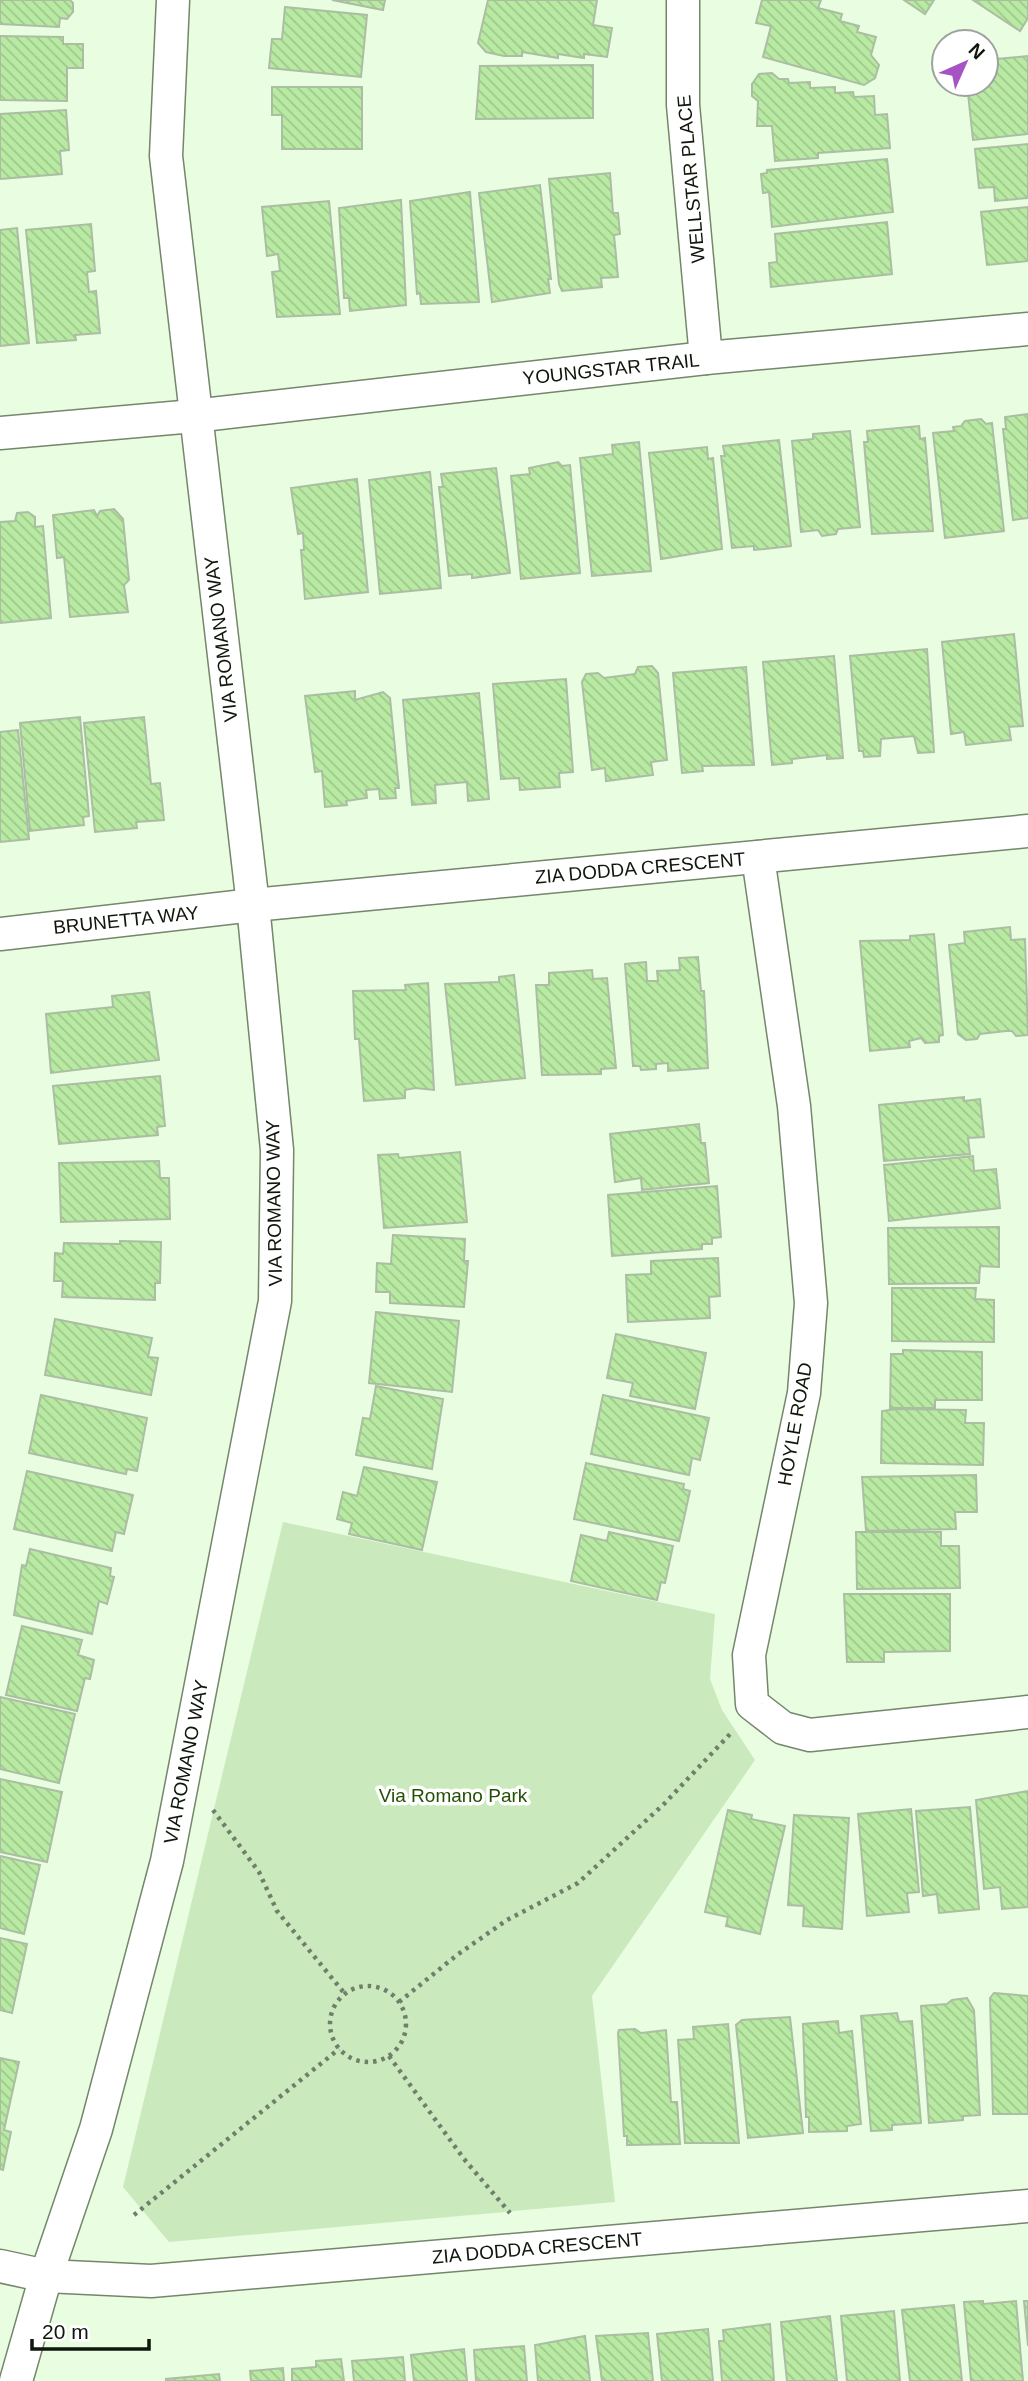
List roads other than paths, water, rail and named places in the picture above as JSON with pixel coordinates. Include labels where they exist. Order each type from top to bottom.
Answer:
[{"type":"street","name":"VIA ROMANO WAY","points":[[16,2381],[46,2276],[96,2129],[167,1861],[275,1301],[277,1150],[253,905],[194,416],[166,156],[173,0]]},
{"type":"street","name":"WELLSTAR PLACE","points":[[683,0],[683,105],[706,358]]},
{"type":"street","name":"YOUNGSTAR TRAIL","points":[[0,433],[194,416],[706,358],[1028,329]]},
{"type":"street","name":"ZIA DODDA CRESCENT","points":[[253,905],[1028,831]]},
{"type":"street","name":"HOYLE ROAD","points":[[758,857],[794,1107],[811,1303],[804,1393],[749,1655],[752,1704],[783,1728],[810,1735],[1028,1712]]},
{"type":"street","name":"BRUNETTA WAY","points":[[0,934],[253,905]]},
{"type":"street","name":"ZIA DODDA CRESCENT","points":[[46,2276],[151,2281],[1028,2206]]},
{"type":"street","points":[[0,2266],[46,2276]]},
{"type":"park label","name":"Via Romano Park","points":[[453,1795]]}]
